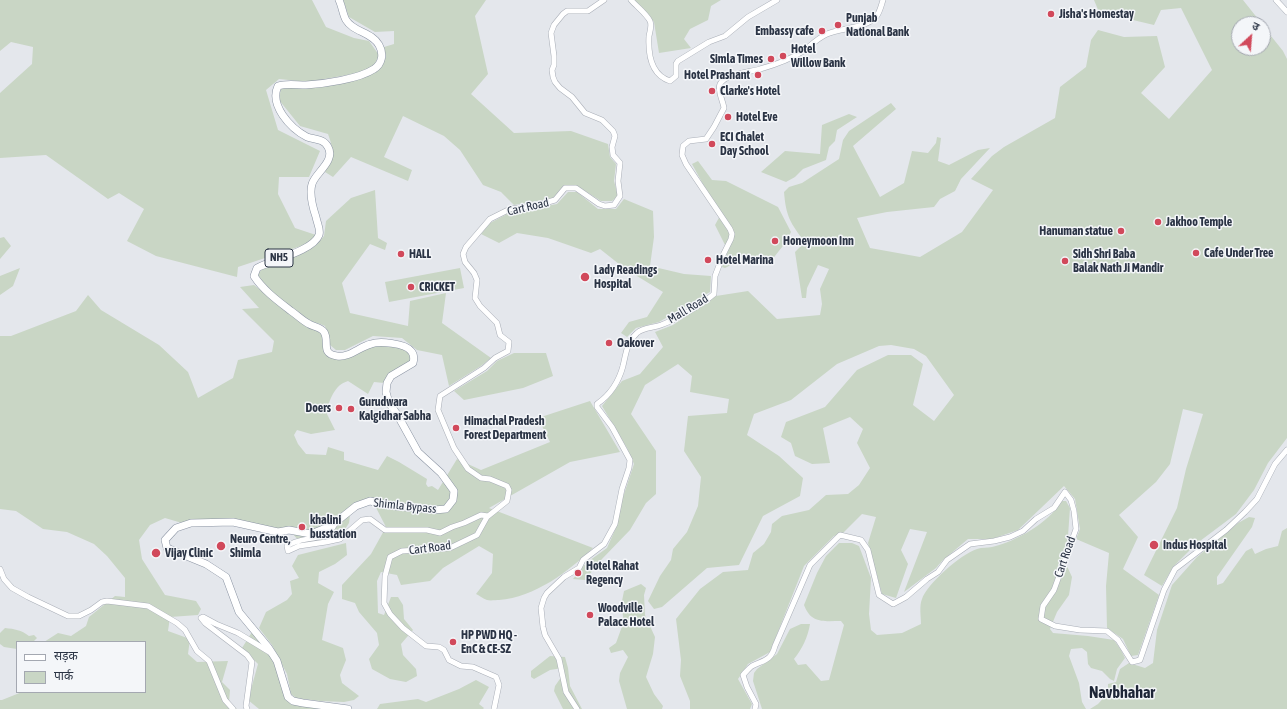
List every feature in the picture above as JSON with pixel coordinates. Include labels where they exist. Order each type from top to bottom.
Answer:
[{"type":"highway","name":"Shimla Bypass","points":[[339,0],[345,20],[351,26],[366,33],[377,41],[382,57],[374,69],[358,76],[319,84],[284,84],[278,86],[275,93],[276,101],[292,127],[308,137],[325,142],[329,148],[327,163],[312,184],[312,201],[319,229],[319,235],[313,244],[257,268],[254,276],[274,298],[308,324],[319,328],[325,333],[327,343],[326,348],[329,353],[336,356],[346,356],[369,344],[378,342],[400,346],[411,351],[414,356],[413,363],[391,376],[387,383],[386,392],[389,403],[397,414],[418,452],[440,473],[454,491],[453,500],[446,509],[434,510],[394,506],[370,501],[356,506],[331,526],[311,534],[289,530],[278,532],[233,522],[191,524],[176,528],[165,540],[167,548],[206,564],[226,577],[238,612],[268,646],[272,653],[288,697],[293,701],[348,709]]},
{"type":"main road","name":"Cart Road","points":[[494,709],[499,685],[496,677],[473,667],[461,666],[449,660],[444,650],[439,647],[426,646],[403,628],[390,614],[384,603],[385,576],[390,557],[402,551],[450,548],[477,535],[488,516],[507,501],[509,490],[507,486],[490,479],[481,478],[468,469],[454,448],[438,410],[440,396],[484,368],[495,358],[508,351],[509,342],[500,335],[497,323],[480,306],[475,298],[477,280],[474,273],[464,262],[463,254],[466,247],[490,219],[510,209],[534,206],[556,200],[565,188],[576,188],[599,204],[605,206],[614,205],[620,196],[618,181],[620,162],[613,155],[612,147],[615,136],[613,131],[602,120],[585,113],[572,97],[560,88],[553,77],[552,70],[554,65],[554,56],[551,29],[558,18],[567,11],[588,11],[604,0]]},
{"type":"main road","points":[[631,0],[648,17],[651,23],[649,49],[651,60],[659,76],[670,81],[676,76],[676,64],[678,61],[709,42],[726,36],[748,17],[777,0]]},
{"type":"main road","name":"Mall Road","points":[[577,709],[566,692],[559,659],[545,635],[542,608],[544,598],[547,593],[564,577],[579,568],[583,560],[604,544],[616,518],[620,497],[630,468],[630,460],[612,427],[597,407],[597,404],[606,396],[615,383],[628,345],[638,331],[658,326],[672,320],[714,294],[715,276],[732,234],[686,164],[682,155],[683,146],[689,141],[706,139],[714,128],[724,108],[719,87],[721,82],[725,79],[785,61],[829,33],[870,21],[876,18],[880,12],[883,0]]},
{"type":"main road","points":[[1276,0],[1287,12]]},
{"type":"main road","name":"Cart Road","points":[[755,709],[756,704],[747,687],[743,675],[751,666],[765,661],[773,654],[775,646],[810,565],[840,535],[861,540],[868,550],[879,595],[893,604],[906,597],[927,579],[938,572],[946,560],[970,544],[994,541],[1010,537],[1023,531],[1036,519],[1054,508],[1065,492],[1071,500],[1076,529],[1054,590],[1043,606],[1041,619],[1055,626],[1080,630],[1107,631],[1118,640],[1132,662],[1140,660],[1164,590],[1175,569],[1226,530],[1253,503],[1266,483],[1274,464],[1287,450]]},
{"type":"main road","name":"Cart Road","points":[[335,523],[331,531],[324,535],[310,540],[292,542],[287,546],[288,551],[299,546],[340,539],[362,520],[370,519],[385,530],[427,530],[440,533],[480,515],[488,516]]},
{"type":"main road","points":[[0,569],[4,579],[12,588],[68,616],[79,616],[102,602],[107,601],[148,606],[164,615],[181,626],[197,650],[209,661],[225,700],[233,709]]},
{"type":"main road","points":[[247,709],[246,701],[252,662],[245,654],[201,618],[203,616],[216,624],[238,633],[272,653]]},
{"type":"green space","points":[[0,0],[312,0],[326,27],[354,38],[369,41],[379,55],[374,66],[358,73],[308,82],[279,79],[266,90],[278,130],[320,151],[309,177],[279,177],[278,194],[295,228],[316,235],[310,243],[238,267],[237,277],[156,256],[127,241],[144,209],[119,193],[108,199],[46,155],[0,158],[0,93],[32,64],[33,47],[11,42],[0,51]]},
{"type":"green space","points":[[343,0],[486,0],[475,16],[488,74],[471,94],[514,133],[571,131],[608,144],[610,157],[616,164],[614,181],[618,196],[612,201],[601,201],[577,186],[564,185],[554,198],[514,205],[501,192],[483,185],[460,150],[444,136],[403,116],[384,157],[412,170],[408,181],[351,157],[333,177],[325,172],[332,153],[328,134],[300,126],[279,100],[281,88],[312,88],[377,70],[386,57],[384,47],[394,44],[394,31],[375,32],[349,17]]},
{"type":"green space","points":[[633,0],[721,0],[711,6],[708,20],[690,29],[684,39],[691,48],[659,53],[654,22]]},
{"type":"green space","points":[[1094,0],[1243,0],[1256,16],[1231,16],[1231,56],[1271,56],[1271,36],[1283,51],[1287,59],[1287,438],[1268,463],[1254,490],[1236,514],[1196,544],[1173,567],[1162,586],[1144,575],[1177,508],[1186,469],[1203,414],[1183,409],[1170,464],[1156,482],[1119,515],[1138,537],[1123,569],[1159,595],[1138,655],[1131,656],[1123,639],[1107,628],[1106,586],[1109,553],[1076,539],[1080,529],[1075,499],[1064,486],[1018,530],[992,539],[968,539],[936,568],[904,592],[927,532],[910,529],[901,550],[908,564],[896,598],[882,594],[868,543],[876,517],[862,514],[843,533],[834,536],[804,566],[770,652],[748,664],[738,679],[752,704],[750,709],[690,709],[690,701],[680,676],[681,660],[676,619],[700,589],[723,572],[748,570],[753,553],[764,544],[771,532],[772,524],[782,516],[809,510],[826,495],[848,494],[859,485],[870,468],[857,443],[863,429],[850,417],[823,428],[830,463],[812,464],[795,456],[791,443],[781,437],[786,422],[825,407],[857,370],[888,355],[911,355],[923,364],[913,405],[934,421],[954,395],[926,356],[914,349],[891,345],[879,346],[837,364],[791,400],[754,414],[747,435],[779,456],[803,478],[800,496],[763,516],[739,565],[707,568],[662,607],[654,609],[648,601],[660,576],[671,560],[673,549],[687,532],[698,506],[701,477],[684,451],[688,416],[727,413],[729,399],[690,392],[692,376],[678,364],[645,385],[631,414],[656,451],[656,494],[646,503],[630,530],[602,559],[585,580],[573,579],[586,563],[607,548],[615,530],[622,500],[634,464],[627,448],[602,406],[622,381],[640,374],[663,347],[655,332],[673,325],[716,296],[748,291],[777,319],[820,315],[822,304],[820,289],[829,269],[818,265],[807,288],[806,298],[802,298],[795,252],[805,242],[790,219],[786,207],[784,192],[789,187],[802,183],[839,159],[843,140],[849,131],[891,103],[896,109],[853,146],[880,197],[904,183],[912,151],[928,153],[936,143],[937,137],[941,138],[938,161],[949,165],[978,150],[990,148],[961,179],[955,191],[940,199],[934,207],[887,212],[857,218],[870,248],[920,257],[962,232],[993,190],[971,179],[992,156],[1004,147],[1055,118],[1060,87],[1086,67],[1091,40],[1098,30],[1124,37],[1157,36],[1165,67],[1141,93],[1169,119],[1212,70],[1181,8],[1161,10],[1154,25],[1099,12]]},
{"type":"green space","points":[[849,114],[857,117],[837,130],[835,141],[829,147],[826,160],[803,169],[795,177],[786,182],[761,172],[785,151],[820,154],[822,125]]},
{"type":"green space","points":[[698,161],[712,180],[726,181],[778,207],[791,232],[786,242],[771,261],[747,257],[725,268],[722,267],[728,251],[715,225],[721,214],[692,164]]},
{"type":"green space","points":[[375,190],[378,238],[387,243],[385,250],[370,244],[342,283],[350,313],[408,326],[410,301],[446,293],[442,323],[491,358],[449,386],[442,355],[417,350],[402,338],[373,336],[345,350],[336,350],[330,345],[325,326],[307,319],[286,304],[271,292],[258,274],[262,269],[315,246],[324,236],[326,221],[351,198]]},
{"type":"green space","points":[[568,192],[577,192],[598,209],[616,209],[624,199],[653,211],[654,237],[650,266],[684,274],[711,276],[710,292],[659,322],[636,328],[627,337],[621,333],[629,322],[647,317],[663,292],[624,268],[600,249],[591,253],[548,238],[517,233],[499,243],[481,234],[490,223],[509,213],[557,204]]},
{"type":"green space","points":[[4,237],[11,246],[0,259],[0,238]]},
{"type":"green space","points":[[20,268],[13,286],[0,295],[0,276]]},
{"type":"green space","name":"CRICKET","points":[[460,268],[464,288],[389,302],[385,282]]},
{"type":"green space","points":[[254,285],[307,325],[324,334],[325,343],[336,358],[370,346],[395,346],[411,352],[412,362],[384,383],[374,382],[368,394],[348,381],[339,386],[333,394],[326,412],[335,430],[311,434],[297,430],[294,435],[298,444],[306,454],[326,455],[328,447],[344,452],[344,460],[378,470],[387,456],[427,479],[426,484],[428,487],[432,486],[438,490],[457,459],[481,470],[550,442],[538,418],[590,401],[620,452],[570,462],[489,508],[593,548],[573,566],[538,589],[512,598],[499,600],[487,600],[476,594],[492,573],[493,554],[479,546],[443,568],[430,581],[401,585],[397,575],[381,572],[377,581],[378,613],[384,615],[391,597],[398,597],[403,605],[404,619],[413,630],[401,644],[403,655],[416,669],[417,676],[406,682],[390,679],[372,669],[369,659],[379,645],[377,633],[359,612],[355,603],[342,599],[342,585],[371,554],[386,527],[371,498],[351,507],[349,523],[340,537],[301,543],[289,530],[278,532],[233,521],[182,523],[165,518],[150,525],[139,540],[142,559],[165,595],[196,601],[201,609],[198,615],[170,617],[168,631],[190,639],[188,654],[197,662],[228,661],[222,682],[230,690],[229,702],[237,709],[0,709],[0,700],[20,693],[146,693],[146,641],[46,641],[58,633],[71,636],[86,626],[89,617],[115,596],[125,597],[125,578],[107,556],[94,544],[67,532],[43,529],[16,511],[0,509],[0,336],[11,336],[76,311],[88,295],[101,310],[159,345],[188,372],[198,398],[233,378],[238,360],[272,352],[274,341],[242,309],[259,308],[240,287]]},
{"type":"green space","points":[[514,353],[546,353],[553,376],[523,388],[464,400],[454,391],[487,371],[497,361]]},
{"type":"green space","points":[[1062,501],[1066,501],[1070,508],[1066,564],[1072,577],[1069,595],[1057,612],[1050,629],[1053,633],[1114,640],[1125,658],[1117,669],[1114,681],[1102,671],[1091,668],[1088,664],[1087,652],[1082,648],[1071,649],[1069,656],[1079,683],[1082,702],[1086,709],[762,709],[753,681],[754,673],[777,654],[790,629],[801,624],[810,624],[804,643],[794,659],[798,665],[806,664],[821,681],[829,680],[844,625],[841,621],[824,621],[810,616],[804,605],[817,573],[826,556],[839,543],[852,543],[859,546],[871,578],[869,614],[871,630],[877,635],[902,633],[921,624],[920,611],[922,599],[930,586],[945,570],[970,552],[981,548],[1002,544],[1021,536],[1049,517]]},
{"type":"green space","points":[[1249,517],[1255,518],[1252,527],[1217,577],[1217,585],[1223,583],[1246,551],[1252,548],[1255,554],[1278,546],[1282,531],[1287,528],[1287,709],[1090,709],[1098,704],[1108,693],[1108,684],[1116,682],[1120,669],[1129,663],[1145,668],[1153,663],[1157,630],[1172,585],[1197,557],[1238,523]]},
{"type":"green space","points":[[346,543],[347,555],[335,564],[319,572],[318,583],[334,592],[328,604],[322,640],[343,648],[346,660],[340,675],[342,683],[359,696],[354,700],[344,702],[296,698],[291,694],[287,674],[272,645],[259,628],[266,612],[287,600],[292,594],[290,581],[299,578],[292,566],[298,555]]},
{"type":"green space","points":[[641,584],[646,588],[644,595],[645,615],[655,637],[653,654],[646,677],[654,694],[663,706],[662,709],[627,709],[619,681],[620,673],[628,657],[623,650],[611,653],[609,648],[616,643],[624,621],[621,606],[624,591]]},
{"type":"green space","points":[[5,628],[18,630],[29,636],[34,635],[37,638],[34,641],[16,641],[16,649],[4,647],[0,644],[0,633]]},
{"type":"green space","points":[[252,632],[276,661],[287,697],[347,709],[259,709],[248,700],[258,664],[242,648]]},
{"type":"green space","points":[[550,656],[565,657],[570,686],[582,709],[563,709],[554,691],[555,686],[564,673],[563,668],[550,670],[534,679],[531,677],[531,671]]},
{"type":"green space","points":[[476,680],[489,687],[479,704],[484,708],[483,709],[377,709],[380,704],[418,699],[426,702],[459,689]]},
{"type":"place","name":"Jisha's Homestay","points":[[1051,14]]},
{"type":"place","name":"Punjab National Bank","points":[[838,25]]},
{"type":"place","name":"Embassy cafe","points":[[822,31]]},
{"type":"place","name":"Hotel Willow Bank","points":[[783,56]]},
{"type":"place","name":"Simla Times","points":[[771,59]]},
{"type":"place","name":"Hotel Prashant","points":[[758,75]]},
{"type":"place","name":"Clarke's Hotel","points":[[712,91]]},
{"type":"place","name":"Hotel Eve","points":[[728,117]]},
{"type":"place","name":"ECI Chalet Day School","points":[[712,144]]},
{"type":"place","name":"Jakhoo Temple","points":[[1158,222]]},
{"type":"place","name":"Hanuman statue","points":[[1121,231]]},
{"type":"place","name":"Honeymoon Inn","points":[[775,241]]},
{"type":"place","name":"Cafe Under Tree","points":[[1196,253]]},
{"type":"place","name":"HALL","points":[[401,254]]},
{"type":"place","name":"Hotel Marina","points":[[708,260]]},
{"type":"place","name":"Sidh Shri Baba Balak Nath Ji Mandir","points":[[1065,261]]},
{"type":"place","name":"Lady Readings Hospital","points":[[585,277]]},
{"type":"place","name":"CRICKET","points":[[411,287]]},
{"type":"place","name":"Oakover","points":[[609,343]]},
{"type":"place","name":"Doers","points":[[339,408]]},
{"type":"place","name":"Gurudwara Kalgidhar Sabha","points":[[351,409]]},
{"type":"place","name":"Himachal Pradesh Forest Department","points":[[456,428]]},
{"type":"place","name":"khalini busstation","points":[[302,527]]},
{"type":"place","name":"Indus Hospital","points":[[1154,545]]},
{"type":"place","name":"Neuro Centre, Shimla","points":[[221,546]]},
{"type":"place","name":"Vijay Clinic","points":[[156,553]]},
{"type":"place","name":"Hotel Rahat Regency","points":[[578,573]]},
{"type":"place","name":"Woodville Palace Hotel","points":[[590,615]]},
{"type":"place","name":"HP PWD HQ - EnC & CE-SZ","points":[[453,642]]},
{"type":"district","name":"Navbhahar","points":[[1122,693]]}]
